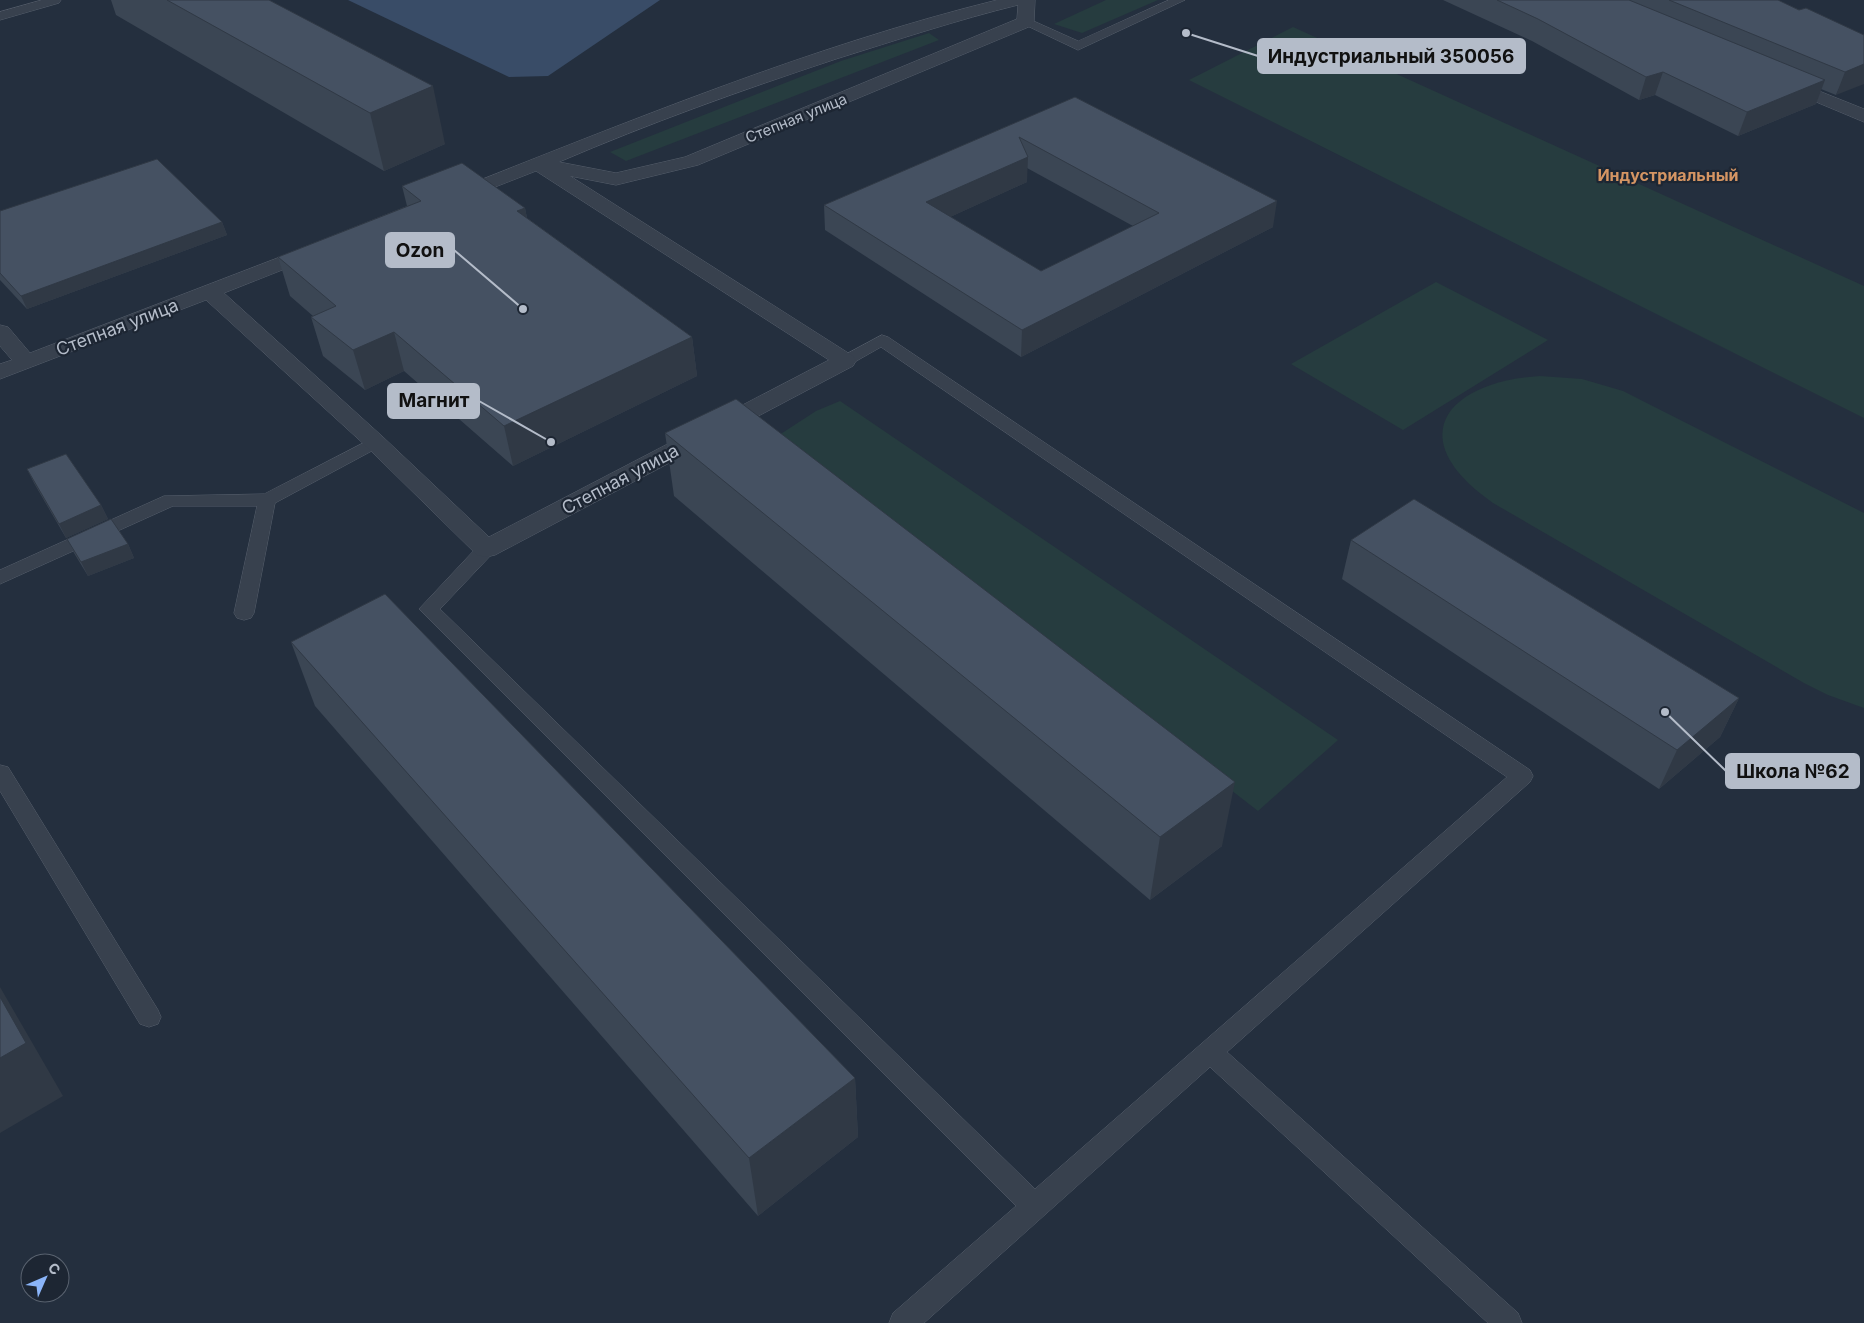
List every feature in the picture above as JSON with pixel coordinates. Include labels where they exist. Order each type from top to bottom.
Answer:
[{"type":"street","points":[[437,203],[538,164],[611,132],[742,84],[959,14],[1017,0]]},
{"type":"street","points":[[1025,22],[1027,0]]},
{"type":"street","name":"Степная улица","points":[[538,164],[616,179],[691,161],[1025,22]]},
{"type":"street","points":[[1772,78],[1864,116]]},
{"type":"street","points":[[538,164],[845,361]]},
{"type":"street","name":"Степная улица","points":[[0,372],[327,245]]},
{"type":"street","points":[[209,291],[374,442],[486,549]]},
{"type":"street","points":[[0,332],[26,362]]},
{"type":"street","name":"Степная улица","points":[[486,549],[845,361]]},
{"type":"lane","points":[[0,16],[55,0]]},
{"type":"lane","points":[[1025,22],[1078,46],[1179,0]]},
{"type":"lane","points":[[845,361],[882,340],[1522,776],[903,1323]]},
{"type":"lane","points":[[0,578],[170,500],[267,500],[374,442]]},
{"type":"lane","points":[[244,613],[267,500]]},
{"type":"lane","points":[[486,549],[429,609],[1035,1207]]},
{"type":"lane","points":[[0,773],[149,1017]]},
{"type":"lane","points":[[1210,1052],[1508,1323]]},
{"type":"green space","points":[[1106,0],[1158,0],[1082,33],[1054,24]]},
{"type":"green space","points":[[1293,27],[1864,286],[1864,418],[1189,80]]},
{"type":"green space","points":[[929,33],[939,40],[626,161],[610,152],[841,61]]},
{"type":"green space","points":[[1436,282],[1548,340],[1403,430],[1291,364]]},
{"type":"green space","points":[[1540,376],[1582,379],[1623,391],[1864,513],[1864,708],[1828,695],[1804,683],[1493,503],[1465,479],[1448,457],[1442,436],[1446,418],[1459,402],[1480,389],[1507,381]]},
{"type":"green space","points":[[840,401],[1338,740],[1258,811],[776,437],[816,411]]},
{"type":"water","points":[[348,0],[660,0],[548,76],[509,77]]},
{"type":"building","points":[[167,0],[269,0],[433,86],[370,113]]},
{"type":"building","points":[[1497,0],[1629,0],[1825,80],[1747,112],[1663,72],[1646,77],[1538,19]]},
{"type":"building","points":[[1669,0],[1778,0],[1799,10],[1806,8],[1864,35],[1864,64],[1845,72]]},
{"type":"building","points":[[1075,97],[1277,201],[1022,330],[824,205]],"holes":[[[1019,137],[1159,213],[1041,271],[926,202],[1028,157]]]},
{"type":"building","points":[[157,159],[222,222],[21,296],[0,273],[0,211]]},
{"type":"building","points":[[462,163],[525,208],[517,211],[692,337],[504,426],[394,332],[353,350],[311,317],[336,306],[278,257],[421,201],[402,186]]},
{"type":"building","points":[[736,399],[1235,782],[1160,837],[665,433]]},
{"type":"building","points":[[66,454],[101,505],[59,524],[27,469]]},
{"type":"building","points":[[1414,499],[1739,698],[1677,750],[1351,540]]},
{"type":"building","points":[[111,519],[128,544],[81,562],[67,539]]},
{"type":"building","points":[[385,594],[855,1078],[749,1158],[291,642]]},
{"type":"building","points":[[0,997],[26,1043],[0,1058]]},
{"type":"place","name":"Индустриальный 350056","points":[[1186,33]]},
{"type":"place","name":"Ozon","points":[[523,309]]},
{"type":"place","name":"Магнит","points":[[551,442]]},
{"type":"place","name":"Школа №62","points":[[1665,712]]},
{"type":"district","name":"Индустриальный","points":[[1668,175]]}]
